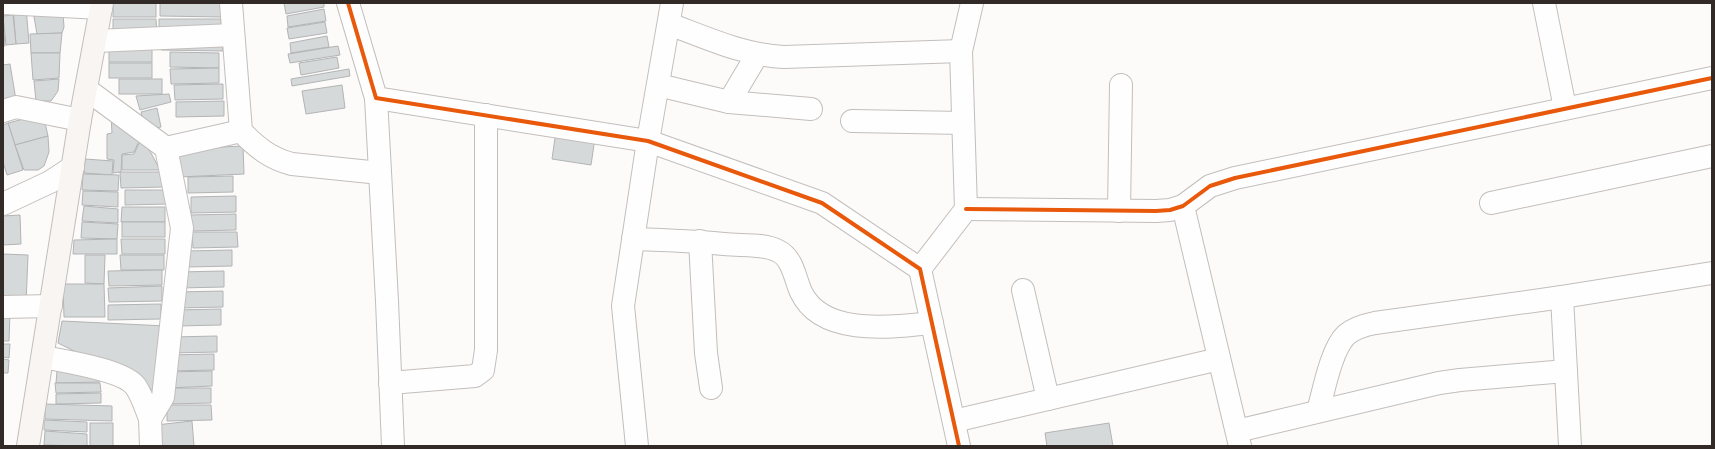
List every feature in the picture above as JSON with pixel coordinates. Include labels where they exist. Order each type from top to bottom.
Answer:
[{"type":"main road","points":[[28,446],[80,120],[102,6]]},
{"type":"street","points":[[3,3],[102,6]]},
{"type":"street","points":[[231,3],[241,131],[256,146],[280,161],[292,164],[380,173]]},
{"type":"street","points":[[348,3],[376,98],[393,446]]},
{"type":"street","points":[[920,269],[966,209],[961,51],[972,3]]},
{"type":"street","points":[[1544,3],[1565,108]]},
{"type":"street","points":[[637,446],[623,306],[648,141],[671,13],[757,55],[784,57],[961,51]]},
{"type":"street","points":[[95,41],[233,35]]},
{"type":"street","points":[[729,102],[757,55]]},
{"type":"street","points":[[966,209],[1119,211],[1170,210],[1183,206],[1210,186],[1235,178],[1712,78]]},
{"type":"street","points":[[658,85],[729,102],[811,109]]},
{"type":"street","points":[[1119,211],[1122,85]]},
{"type":"street","points":[[86,89],[166,148],[182,228],[162,397],[150,418]]},
{"type":"street","points":[[376,98],[648,141],[822,203],[920,269],[959,446]]},
{"type":"street","points":[[3,111],[16,107],[80,120]]},
{"type":"street","points":[[390,383],[475,376],[483,370],[486,350],[486,115]]},
{"type":"street","points":[[852,122],[963,123]]},
{"type":"street","points":[[166,148],[241,131]]},
{"type":"street","points":[[1491,203],[1712,156]]},
{"type":"street","points":[[3,204],[50,182],[73,167]]},
{"type":"street","points":[[1183,206],[1238,439],[1318,411],[1439,383],[1566,372]]},
{"type":"street","points":[[633,239],[700,241],[768,247],[779,251],[788,258],[802,294],[809,305],[830,319],[842,323],[874,327],[932,323]]},
{"type":"street","points":[[700,241],[705,346],[711,388]]},
{"type":"street","points":[[1318,411],[1336,349],[1347,334],[1360,326],[1562,297],[1712,273]]},
{"type":"street","points":[[1023,290],[1048,399]]},
{"type":"street","points":[[1562,297],[1568,446]]},
{"type":"street","points":[[3,307],[51,306]]},
{"type":"street","points":[[43,357],[102,369],[128,380],[136,386],[150,418],[151,446]]},
{"type":"street","points":[[954,421],[1218,359]]},
{"type":"building","points":[[113,3],[156,3],[156,17],[113,17]]},
{"type":"building","points":[[160,3],[221,3],[222,17],[160,16]]},
{"type":"building","points":[[284,3],[324,3],[324,7],[286,14]]},
{"type":"building","points":[[26,7],[29,43],[16,44],[13,8]]},
{"type":"building","points":[[324,9],[326,21],[288,27],[287,16]]},
{"type":"building","points":[[33,11],[63,13],[64,27],[62,33],[37,34]]},
{"type":"building","points":[[13,15],[16,44],[6,45],[3,16]]},
{"type":"building","points":[[3,17],[5,46],[3,46]]},
{"type":"building","points":[[113,19],[156,19],[157,34],[113,34]]},
{"type":"building","points":[[159,19],[221,19],[221,34],[159,33]]},
{"type":"building","points":[[325,22],[327,33],[289,39],[287,28]]},
{"type":"building","points":[[62,33],[60,53],[31,53],[30,34]]},
{"type":"building","points":[[327,36],[329,47],[291,53],[290,43]]},
{"type":"building","points":[[221,39],[223,51],[161,50],[162,40]]},
{"type":"building","points":[[338,46],[340,55],[290,63],[288,54]]},
{"type":"building","points":[[109,47],[152,47],[152,62],[109,62]]},
{"type":"building","points":[[170,52],[219,53],[219,68],[170,67]]},
{"type":"building","points":[[31,53],[60,53],[59,78],[33,80]]},
{"type":"building","points":[[337,57],[339,68],[301,75],[299,63]]},
{"type":"building","points":[[109,63],[152,63],[152,78],[109,78]]},
{"type":"building","points":[[10,64],[16,100],[3,101],[3,65]]},
{"type":"building","points":[[219,68],[219,83],[171,84],[170,69]]},
{"type":"building","points":[[349,69],[350,76],[292,86],[291,79]]},
{"type":"building","points":[[59,79],[58,91],[51,101],[36,101],[34,81]]},
{"type":"building","points":[[119,79],[162,79],[162,94],[119,94]]},
{"type":"building","points":[[223,84],[223,99],[175,100],[174,85]]},
{"type":"building","points":[[342,85],[345,108],[306,114],[302,91]]},
{"type":"building","points":[[169,94],[171,102],[140,110],[136,96]]},
{"type":"building","points":[[224,101],[224,116],[176,117],[176,102]]},
{"type":"building","points":[[157,108],[161,127],[145,130],[141,112]]},
{"type":"building","points":[[43,114],[48,136],[15,145],[8,123]]},
{"type":"building","points":[[111,116],[140,139],[134,152],[122,154],[121,172],[113,173],[114,160],[107,159],[107,134],[112,133]]},
{"type":"building","points":[[8,123],[23,170],[7,175],[3,162],[3,125]]},
{"type":"building","points":[[556,131],[595,138],[591,165],[552,159]]},
{"type":"building","points":[[48,136],[49,152],[44,166],[38,170],[24,170],[15,145]]},
{"type":"building","points":[[141,139],[151,153],[160,170],[122,170],[122,155],[134,154]]},
{"type":"building","points":[[243,146],[244,174],[179,177],[178,149]]},
{"type":"building","points":[[85,159],[113,161],[112,175],[84,173]]},
{"type":"building","points":[[120,172],[164,172],[164,187],[121,188]]},
{"type":"building","points":[[83,174],[119,175],[118,191],[82,190]]},
{"type":"building","points":[[233,176],[233,192],[188,193],[188,177]]},
{"type":"building","points":[[125,190],[168,190],[169,204],[125,205]]},
{"type":"building","points":[[83,191],[118,192],[118,207],[82,205]]},
{"type":"building","points":[[236,196],[236,212],[191,213],[191,197]]},
{"type":"building","points":[[84,206],[118,209],[118,223],[82,221]]},
{"type":"building","points":[[122,207],[165,207],[165,222],[121,222]]},
{"type":"building","points":[[236,214],[236,230],[191,231],[191,215]]},
{"type":"building","points":[[20,215],[21,244],[3,245],[3,216]]},
{"type":"building","points":[[82,222],[118,224],[117,239],[81,238]]},
{"type":"building","points":[[122,222],[165,222],[165,237],[122,237]]},
{"type":"building","points":[[192,232],[237,232],[238,247],[193,248]]},
{"type":"building","points":[[117,239],[117,254],[73,254],[74,240]]},
{"type":"building","points":[[121,239],[165,239],[165,254],[122,254]]},
{"type":"building","points":[[232,250],[232,266],[187,267],[187,251]]},
{"type":"building","points":[[3,254],[28,255],[26,304],[3,303]]},
{"type":"building","points":[[85,255],[105,255],[104,284],[85,283]]},
{"type":"building","points":[[120,255],[164,255],[164,270],[121,270]]},
{"type":"building","points":[[162,270],[162,285],[109,286],[108,271]]},
{"type":"building","points":[[224,271],[224,287],[180,288],[179,272]]},
{"type":"building","points":[[63,284],[104,284],[105,317],[64,317]]},
{"type":"building","points":[[162,286],[162,301],[109,302],[108,288]]},
{"type":"building","points":[[223,291],[223,307],[178,308],[178,292]]},
{"type":"building","points":[[161,304],[161,319],[108,320],[108,305]]},
{"type":"building","points":[[221,309],[221,325],[177,326],[177,310]]},
{"type":"building","points":[[3,313],[10,313],[9,341],[3,341]]},
{"type":"building","points":[[62,321],[166,326],[158,393],[58,343]]},
{"type":"building","points":[[217,336],[217,352],[172,353],[172,337]]},
{"type":"building","points":[[3,344],[10,344],[9,358],[3,357]]},
{"type":"building","points":[[214,354],[214,370],[170,371],[169,355]]},
{"type":"building","points":[[3,359],[9,360],[8,373],[3,373]]},
{"type":"building","points":[[57,371],[98,372],[100,382],[56,383]]},
{"type":"building","points":[[212,371],[212,386],[168,388],[167,372]]},
{"type":"building","points":[[55,383],[100,383],[101,392],[56,393]]},
{"type":"building","points":[[166,388],[211,388],[211,403],[166,404]]},
{"type":"building","points":[[101,393],[101,403],[56,404],[56,394]]},
{"type":"building","points":[[45,404],[112,406],[112,421],[45,419]]},
{"type":"building","points":[[167,405],[211,405],[212,420],[167,421]]},
{"type":"building","points":[[44,420],[87,422],[87,432],[44,430]]},
{"type":"building","points":[[192,421],[194,446],[159,446],[156,425]]},
{"type":"building","points":[[90,423],[113,423],[113,446],[90,446]]},
{"type":"building","points":[[1109,423],[1113,446],[1047,446],[1045,433]]},
{"type":"building","points":[[45,431],[87,434],[87,446],[44,445]]},
{"type":"cycle path","points":[[348,3],[376,98],[648,141],[822,203],[920,269],[959,446]]},
{"type":"cycle path","points":[[966,209],[1170,210],[1183,206],[1210,186],[1235,178],[1712,78]]}]
